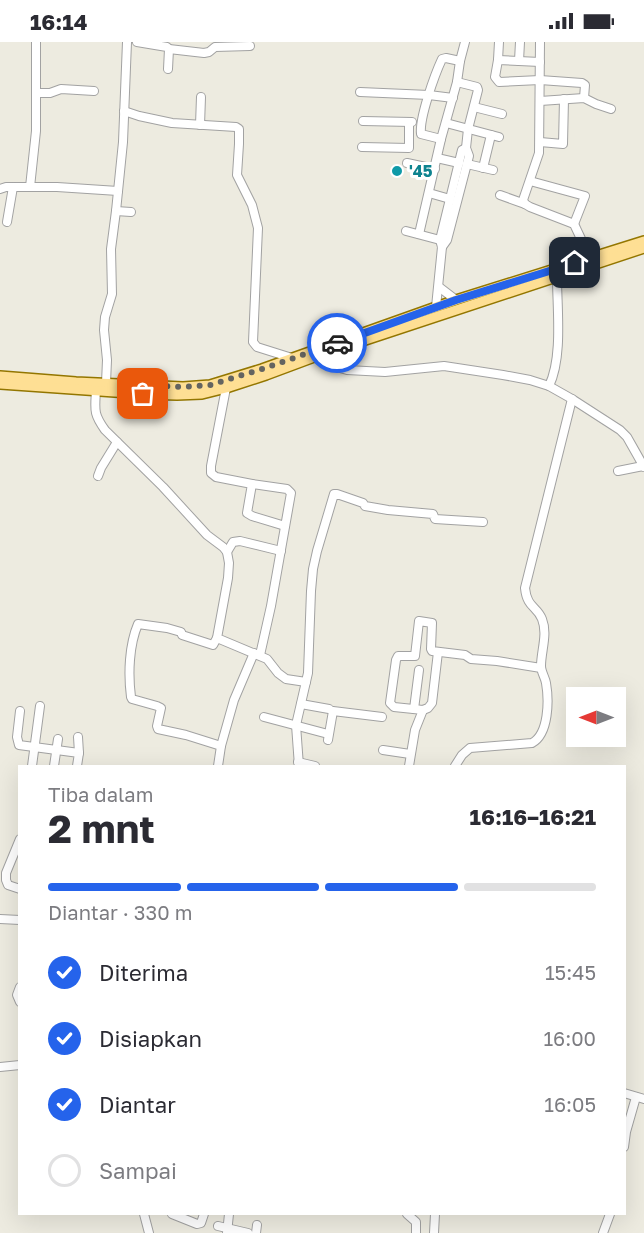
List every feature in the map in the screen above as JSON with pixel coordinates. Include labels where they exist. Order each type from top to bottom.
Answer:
[{"type":"main road","points":[[0,384],[96,390],[210,385],[262,369],[456,300],[644,240]]},
{"type":"main road","points":[[0,376],[106,383],[187,395],[201,394],[226,388],[644,248]]},
{"type":"street","points":[[30,187],[36,131],[36,42]]},
{"type":"street","points":[[106,383],[107,360],[104,330],[105,317],[112,294],[111,249],[123,142],[127,42]]},
{"type":"street","points":[[136,42],[204,53],[215,47],[250,46]]},
{"type":"street","points":[[419,234],[465,42]]},
{"type":"street","points":[[498,42],[495,77],[497,81],[540,80],[582,83],[585,85],[584,98]]},
{"type":"street","points":[[519,61],[520,42]]},
{"type":"street","points":[[525,204],[523,200],[539,153],[540,42]]},
{"type":"street","points":[[168,69],[169,49]]},
{"type":"street","points":[[441,140],[421,134],[420,130],[442,58],[460,62]]},
{"type":"street","points":[[498,60],[540,62]]},
{"type":"street","points":[[436,307],[441,243],[450,199],[469,153],[466,148],[468,129],[477,88],[457,82]]},
{"type":"street","points":[[37,93],[50,93],[61,89],[94,91]]},
{"type":"street","points":[[360,92],[453,98]]},
{"type":"street","points":[[200,125],[201,97]]},
{"type":"street","points":[[540,101],[584,98],[611,109]]},
{"type":"street","points":[[540,142],[563,144],[564,99]]},
{"type":"street","points":[[474,107],[502,114]]},
{"type":"street","points":[[124,111],[161,122],[236,127],[239,130],[237,175],[252,205],[258,228],[252,342],[257,347],[292,358]]},
{"type":"street","points":[[363,121],[422,123]]},
{"type":"street","points":[[362,147],[409,148],[409,122]]},
{"type":"street","points":[[446,123],[500,137]]},
{"type":"street","points":[[483,168],[491,135]]},
{"type":"street","points":[[437,158],[493,170]]},
{"type":"street","points":[[406,231],[441,243],[447,240],[463,163]]},
{"type":"street","points":[[407,164],[435,169]]},
{"type":"street","points":[[530,181],[585,196],[574,224]]},
{"type":"street","points":[[7,222],[13,187]]},
{"type":"street","points":[[0,189],[30,187],[118,191]]},
{"type":"street","points":[[429,193],[450,199]]},
{"type":"street","points":[[500,195],[574,224],[590,258]]},
{"type":"street","points":[[116,211],[131,212]]},
{"type":"street","points":[[549,386],[556,364],[557,277]]},
{"type":"street","points":[[439,287],[456,300]]},
{"type":"street","points":[[317,356],[326,364],[347,370],[385,372],[444,366],[530,380],[549,386],[624,433],[644,466],[618,471]]},
{"type":"street","points":[[218,765],[234,700],[257,654],[272,606],[290,491],[213,476],[211,471],[226,388]]},
{"type":"street","points":[[96,390],[94,406],[97,417],[105,430],[163,487],[207,535],[224,547],[226,552],[229,563],[228,578],[217,638],[213,645],[167,628],[138,624],[130,654],[130,694],[132,699],[161,708],[158,729],[221,746]]},
{"type":"street","points":[[456,765],[470,748],[532,743],[538,740],[542,733],[548,696],[541,668],[543,623],[527,601],[525,588],[572,399]]},
{"type":"street","points":[[98,476],[100,468],[117,442]]},
{"type":"street","points":[[252,484],[247,513],[285,526]]},
{"type":"street","points":[[299,764],[296,725],[308,673],[313,569],[334,494],[363,503],[365,506],[433,514],[435,519],[483,522]]},
{"type":"street","points":[[226,552],[231,544],[240,541],[281,551]]},
{"type":"street","points":[[438,652],[432,703],[428,708],[423,710],[391,705],[397,657],[416,655],[419,621],[431,622],[431,650],[465,655],[472,659],[541,668]]},
{"type":"street","points":[[217,638],[267,659],[286,679],[306,682]]},
{"type":"street","points":[[414,709],[419,670]]},
{"type":"street","points":[[301,704],[329,709]]},
{"type":"street","points":[[32,765],[40,706]]},
{"type":"street","points":[[409,765],[416,730],[423,710]]},
{"type":"street","points":[[20,711],[17,742],[19,745],[79,753]]},
{"type":"street","points":[[264,717],[296,725],[328,737],[333,711],[382,717]]},
{"type":"street","points":[[77,765],[78,737]]},
{"type":"street","points":[[54,765],[58,739]]},
{"type":"street","points":[[383,750],[410,754]]},
{"type":"street","points":[[16,860],[6,873],[6,883],[18,889]]},
{"type":"street","points":[[0,919],[18,920]]},
{"type":"street","points":[[0,1067],[18,1065]]},
{"type":"street","points":[[626,1132],[640,1098]]},
{"type":"street","points":[[144,1215],[149,1233]]},
{"type":"street","points":[[175,1215],[199,1224],[204,1215]]},
{"type":"street","points":[[227,1231],[229,1215]]},
{"type":"street","points":[[408,1215],[416,1222],[416,1233]]},
{"type":"street","points":[[434,1233],[435,1215]]},
{"type":"street","points":[[603,1233],[610,1215]]},
{"type":"street","points":[[218,1226],[227,1231],[248,1233]]},
{"type":"way so far","points":[[143,394],[144,385],[183,387],[210,385],[337,343]]},
{"type":"place","name":"'45","points":[[397,171]]},
{"type":"route","points":[[337,343],[456,300],[575,263]]}]
